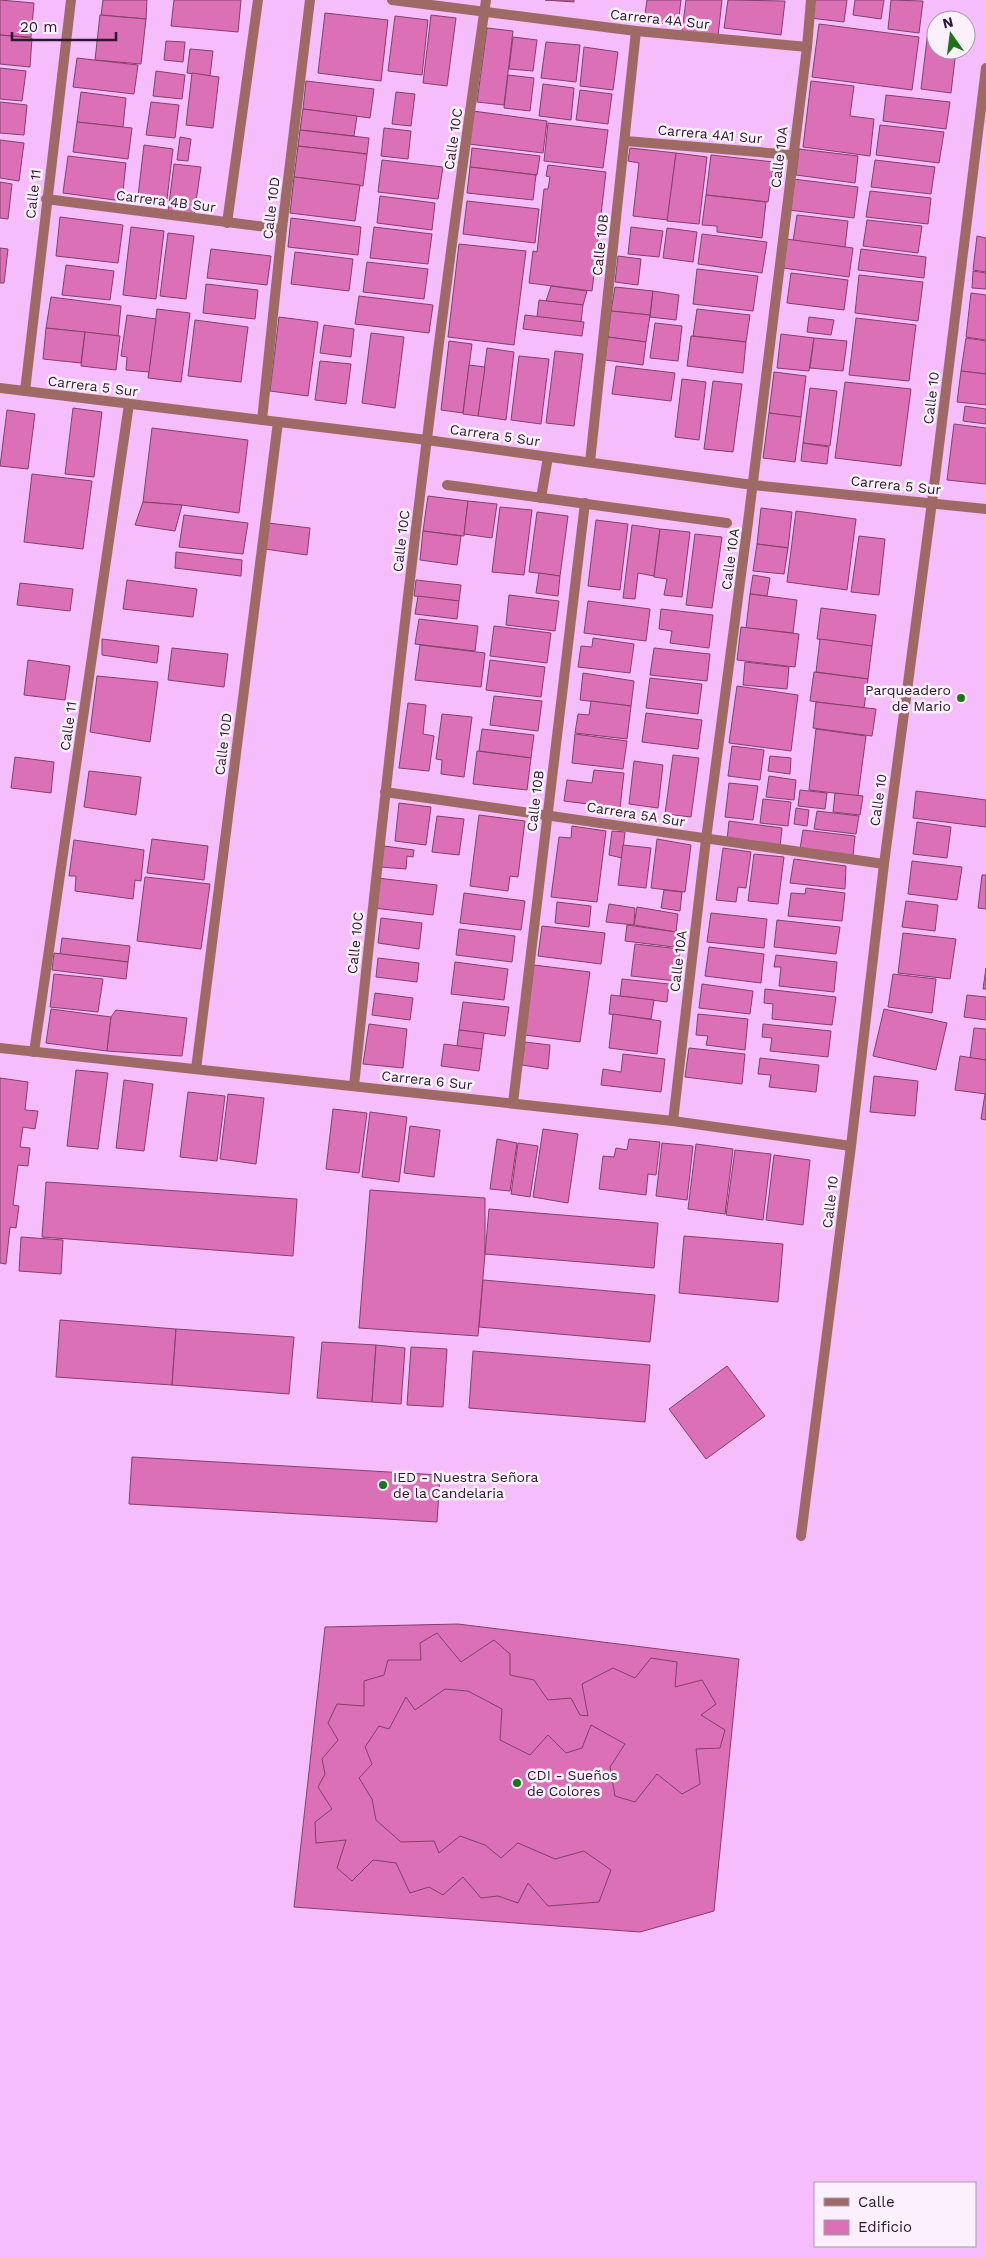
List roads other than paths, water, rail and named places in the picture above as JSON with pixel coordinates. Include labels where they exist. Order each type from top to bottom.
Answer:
[{"type":"street","name":"Calle 11","points":[[25,391],[46,199],[71,0]]},
{"type":"street","points":[[227,223],[258,0]]},
{"type":"street","name":"Calle 10D","points":[[262,420],[282,229],[310,0]]},
{"type":"street","name":"Carrera 4A Sur","points":[[392,0],[485,5],[636,31],[807,47]]},
{"type":"street","name":"Calle 10A","points":[[673,1121],[706,839],[753,485],[792,155],[807,47],[810,0]]},
{"type":"street","name":"Calle 10C","points":[[354,1086],[385,792],[427,440],[485,5]]},
{"type":"street","name":"Calle 10B","points":[[590,462],[626,141],[636,31]]},
{"type":"street","name":"Calle 10","points":[[801,1536],[884,864],[932,502],[986,68]]},
{"type":"street","name":"Carrera 4A1 Sur","points":[[626,141],[792,155]]},
{"type":"street","name":"Carrera 4B Sur","points":[[46,199],[282,229]]},
{"type":"street","name":"Carrera 5 Sur","points":[[0,388],[427,440],[753,485],[986,509]]},
{"type":"street","name":"Calle 11","points":[[34,1052],[129,404]]},
{"type":"street","name":"Calle 10D","points":[[196,1069],[278,422]]},
{"type":"street","points":[[542,498],[548,457]]},
{"type":"street","points":[[447,485],[727,523]]},
{"type":"street","name":"Calle 10B","points":[[513,1103],[585,503]]},
{"type":"street","name":"Carrera 5A Sur","points":[[385,792],[884,864]]},
{"type":"street","name":"Carrera 6 Sur","points":[[0,1048],[673,1121],[850,1146]]},
{"type":"place","name":"Parqueadero de Mario","points":[[961,698]]},
{"type":"place","name":"IED - Nuestra Señora de la Candelaria","points":[[383,1485]]},
{"type":"place","name":"CDI - Sueños de Colores","points":[[517,1783]]}]
